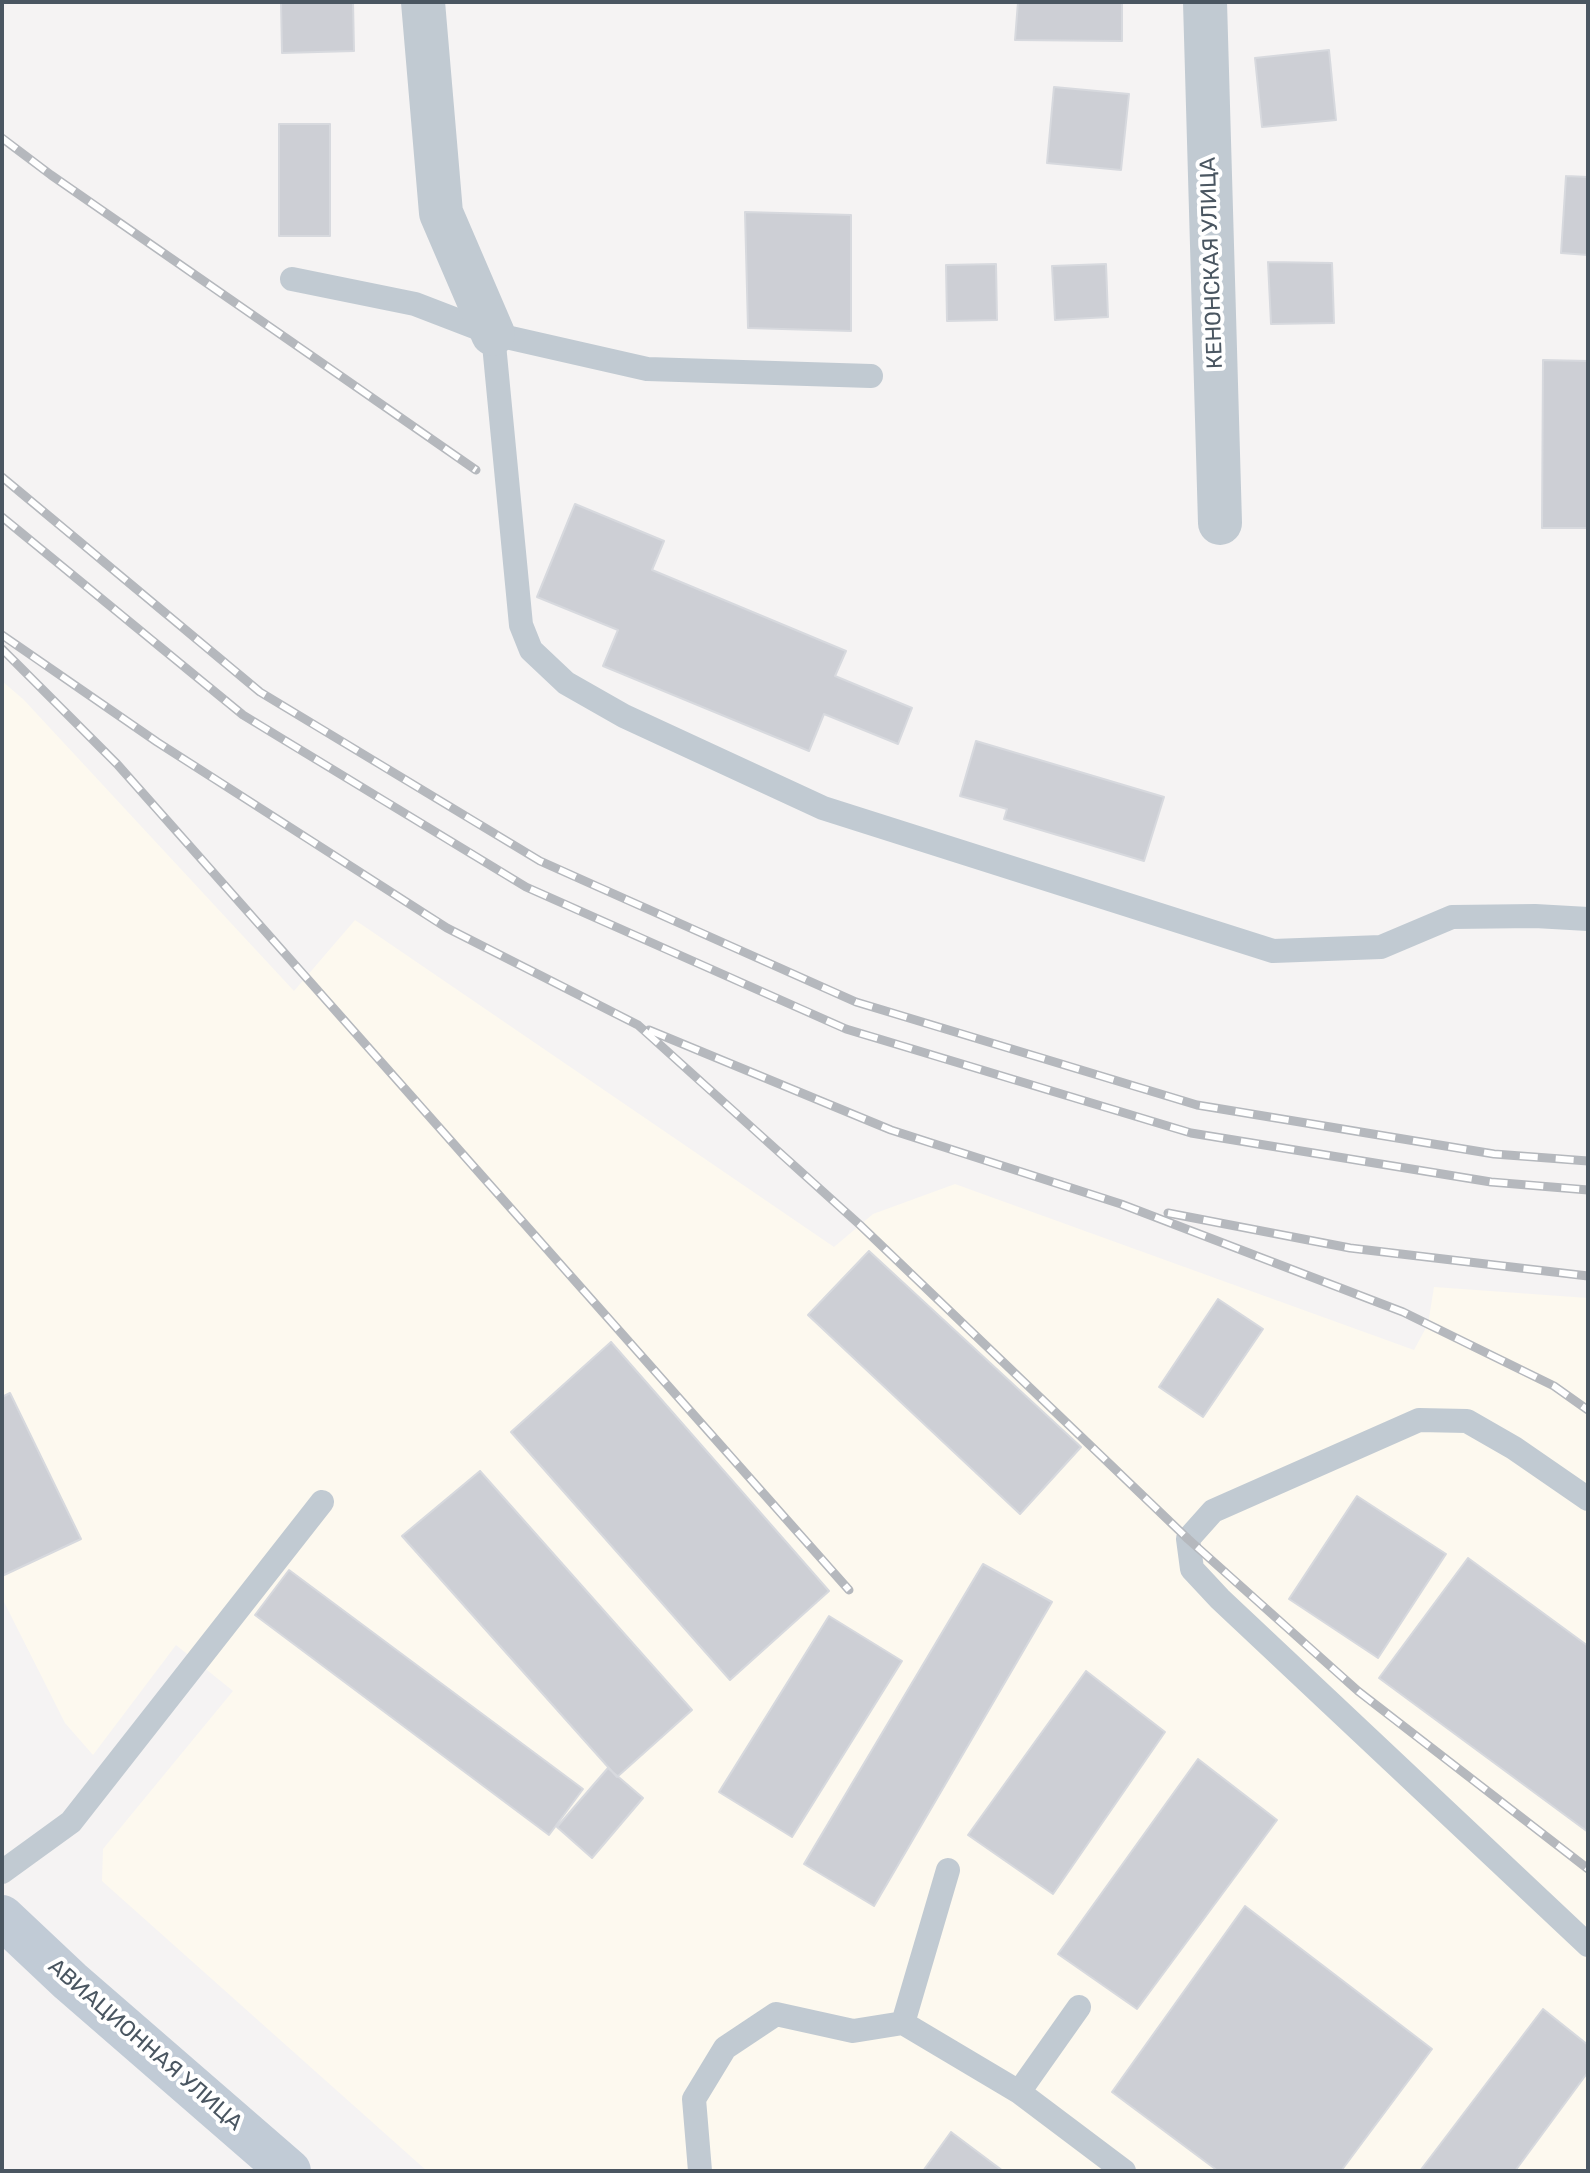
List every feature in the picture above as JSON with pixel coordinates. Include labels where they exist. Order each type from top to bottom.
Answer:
[{"type":"main road","name":"АВИАЦИОННАЯ УЛИЦА","points":[[2,1917],[70,1981],[289,2171]]},
{"type":"street","points":[[423,2],[441,213],[493,334]]},
{"type":"street","name":"КЕНОНСКАЯ УЛИЦА","points":[[1205,2],[1220,523]]},
{"type":"lane","points":[[292,279],[415,304],[493,334],[647,369],[871,376]]},
{"type":"lane","points":[[493,334],[521,625],[531,650],[566,683],[624,716],[823,808],[1273,951],[1381,947],[1452,917],[1588,919]]},
{"type":"lane","points":[[1588,1499],[1514,1448],[1467,1421],[1419,1420],[1213,1511],[1188,1539],[1192,1569],[1220,1599],[1588,1945]]},
{"type":"lane","points":[[2,1872],[71,1822],[322,1502]]},
{"type":"lane","points":[[903,2023],[948,1870]]},
{"type":"lane","points":[[1019,2092],[1079,2007]]},
{"type":"lane","points":[[700,2171],[694,2099],[725,2048],[776,2014],[853,2031],[903,2023],[1019,2092],[1124,2171]]},
{"type":"shaded area","points":[[2,681],[24,700],[294,991],[355,920],[834,1247],[873,1214],[955,1184],[1414,1350],[1428,1324],[1434,1287],[1588,1298],[1588,2171],[427,2171],[102,1881],[103,1849],[233,1691],[176,1645],[93,1755],[65,1723],[2,1598]]},
{"type":"building","points":[[281,2],[353,2],[354,51],[282,53]]},
{"type":"building","points":[[1018,2],[1122,2],[1122,41],[1015,40]]},
{"type":"building","points":[[1329,50],[1336,120],[1262,127],[1255,58]]},
{"type":"building","points":[[1054,87],[1129,94],[1121,170],[1047,163]]},
{"type":"building","points":[[279,124],[330,124],[330,236],[279,236]]},
{"type":"building","points":[[1566,176],[1588,177],[1588,255],[1561,253]]},
{"type":"building","points":[[745,212],[851,215],[851,331],[748,328]]},
{"type":"building","points":[[1268,262],[1332,263],[1334,323],[1271,324]]},
{"type":"building","points":[[996,264],[997,320],[947,321],[946,265]]},
{"type":"building","points":[[1106,264],[1108,317],[1055,320],[1052,266]]},
{"type":"building","points":[[1543,360],[1588,361],[1588,528],[1542,528]]},
{"type":"building","points":[[575,504],[664,541],[652,570],[846,651],[835,676],[912,708],[898,744],[824,714],[809,751],[603,666],[618,630],[537,597]]},
{"type":"building","points":[[976,741],[1164,797],[1144,861],[1004,819],[1007,809],[960,796]]},
{"type":"building","points":[[869,1251],[1081,1447],[1020,1514],[808,1315]]},
{"type":"building","points":[[1218,1299],[1263,1329],[1203,1417],[1159,1387]]},
{"type":"building","points":[[611,1342],[829,1591],[730,1680],[511,1432]]},
{"type":"building","points":[[10,1393],[81,1539],[2,1576],[2,1397]]},
{"type":"building","points":[[480,1471],[692,1710],[617,1777],[402,1536]]},
{"type":"building","points":[[1357,1496],[1446,1554],[1378,1658],[1289,1599]]},
{"type":"building","points":[[1468,1558],[1588,1646],[1588,1832],[1379,1678]]},
{"type":"building","points":[[983,1564],[1052,1602],[874,1906],[804,1864]]},
{"type":"building","points":[[289,1570],[583,1789],[549,1835],[255,1615]]},
{"type":"building","points":[[829,1616],[902,1661],[792,1837],[719,1792]]},
{"type":"building","points":[[1086,1671],[1165,1732],[1053,1894],[968,1835]]},
{"type":"building","points":[[1198,1759],[1277,1820],[1137,2009],[1058,1954]]},
{"type":"building","points":[[608,1768],[643,1798],[592,1858],[557,1827]]},
{"type":"building","points":[[1245,1906],[1432,2049],[1341,2171],[1218,2171],[1112,2092]]},
{"type":"building","points":[[1543,2009],[1588,2045],[1588,2072],[1515,2171],[1420,2171]]},
{"type":"building","points":[[951,2132],[1003,2171],[923,2171]]},
{"type":"railway","points":[[2,138],[476,470]]},
{"type":"railway","points":[[2,477],[260,692],[540,861],[856,1002],[1197,1105],[1494,1154],[1588,1161]]},
{"type":"railway","points":[[2,517],[243,715],[526,887],[846,1029],[1191,1133],[1491,1182],[1588,1190]]},
{"type":"railway","points":[[2,635],[157,742],[447,928],[638,1025],[860,1225],[1188,1539],[1358,1691],[1588,1869]]},
{"type":"railway","points":[[2,649],[117,764],[849,1590]]},
{"type":"railway","points":[[649,1030],[891,1130],[1121,1204],[1403,1312],[1554,1386],[1588,1410]]},
{"type":"railway","points":[[1168,1213],[1350,1248],[1588,1276]]}]
